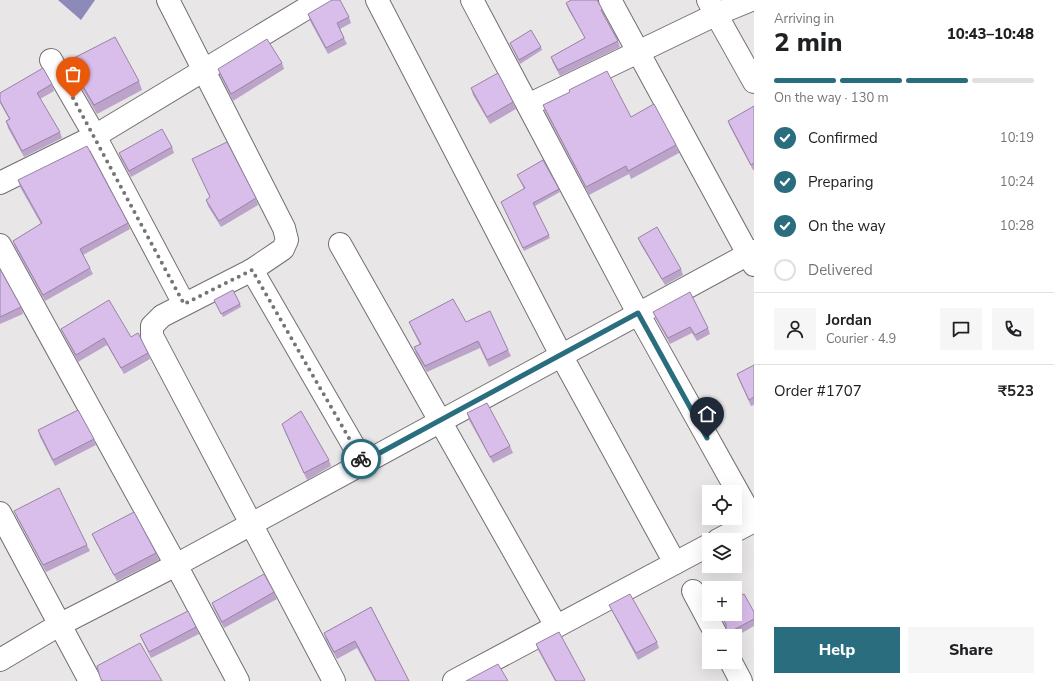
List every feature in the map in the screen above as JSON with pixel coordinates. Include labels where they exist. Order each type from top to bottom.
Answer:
[{"type":"street","points":[[168,0],[284,228],[287,240],[283,249],[252,270],[162,316],[152,326],[152,336],[334,681]]},
{"type":"street","points":[[376,0],[561,355],[675,563]]},
{"type":"street","points":[[472,0],[638,313],[754,521],[731,533]]},
{"type":"street","points":[[0,660],[59,625],[176,565],[638,313],[752,257],[610,0]]},
{"type":"street","points":[[528,105],[639,53],[712,7],[751,0]]},
{"type":"street","points":[[0,183],[95,136],[317,1]]},
{"type":"street","points":[[712,7],[754,82]]},
{"type":"street","points":[[51,60],[95,136],[184,304]]},
{"type":"street","points":[[340,244],[556,626]]},
{"type":"street","points":[[0,245],[238,681]]},
{"type":"street","points":[[252,270],[363,462]]},
{"type":"street","points":[[0,513],[90,681]]},
{"type":"street","points":[[454,681],[702,549]]},
{"type":"street","points":[[693,591],[713,629]]},
{"type":"street","points":[[735,669],[741,681]]},
{"type":"shaded area","points":[[58,0],[95,0],[81,20]]},
{"type":"building","points":[[332,0],[340,0],[349,17],[337,23],[344,38],[326,48],[308,14]]},
{"type":"building","points":[[571,0],[597,0],[618,41],[558,70],[551,57],[585,38],[566,3]]},
{"type":"building","points":[[531,30],[541,47],[519,60],[510,43]]},
{"type":"building","points":[[115,37],[139,81],[94,105],[68,61]]},
{"type":"building","points":[[267,39],[282,63],[231,94],[218,69]]},
{"type":"building","points":[[43,68],[52,84],[37,93],[60,132],[22,151],[6,121],[10,119],[0,101],[0,93]]},
{"type":"building","points":[[607,71],[631,117],[654,104],[676,145],[628,171],[626,166],[586,187],[543,105]]},
{"type":"building","points":[[498,73],[513,102],[487,117],[471,88]]},
{"type":"building","points":[[754,106],[754,163],[751,165],[728,121]]},
{"type":"building","points":[[162,129],[172,147],[129,171],[119,153]]},
{"type":"building","points":[[227,142],[256,198],[219,221],[206,200],[210,197],[192,159]]},
{"type":"building","points":[[87,146],[128,223],[80,249],[90,268],[43,295],[13,241],[42,223],[18,180]]},
{"type":"building","points":[[543,160],[559,189],[533,203],[549,235],[523,248],[501,202],[525,188],[517,175]]},
{"type":"building","points":[[657,227],[681,269],[662,279],[638,238]]},
{"type":"building","points":[[0,269],[21,307],[0,317]]},
{"type":"building","points":[[233,290],[240,304],[221,314],[214,300]]},
{"type":"building","points":[[690,292],[708,328],[695,335],[690,327],[668,338],[653,312]]},
{"type":"building","points":[[453,299],[466,322],[490,311],[508,350],[487,360],[478,341],[425,366],[414,347],[421,344],[409,322]]},
{"type":"building","points":[[109,300],[131,337],[138,333],[148,353],[121,368],[104,338],[76,355],[61,329]]},
{"type":"building","points":[[754,365],[754,397],[749,400],[737,374]]},
{"type":"building","points":[[487,403],[510,446],[490,457],[467,413]]},
{"type":"building","points":[[78,410],[94,439],[53,460],[38,430]]},
{"type":"building","points":[[301,411],[329,460],[304,473],[282,424]]},
{"type":"building","points":[[59,488],[87,545],[43,565],[14,511]]},
{"type":"building","points":[[134,512],[156,553],[114,575],[92,534]]},
{"type":"building","points":[[264,574],[274,592],[222,622],[212,603]]},
{"type":"building","points":[[630,594],[657,642],[636,653],[609,605]]},
{"type":"building","points":[[744,594],[754,612],[754,619],[735,629],[726,629],[724,621],[742,621],[742,595]]},
{"type":"building","points":[[371,607],[409,681],[376,681],[355,641],[334,652],[324,633]]},
{"type":"building","points":[[188,611],[196,627],[149,652],[140,635]]},
{"type":"building","points":[[559,632],[585,680],[556,681],[536,644]]},
{"type":"building","points":[[140,643],[162,681],[102,681],[97,666]]},
{"type":"building","points":[[498,664],[508,681],[466,681]]},
{"type":"way so far","points":[[73,98],[95,136],[184,304],[252,270],[361,459]]},
{"type":"route","points":[[361,459],[363,462],[638,313],[707,438]]}]
